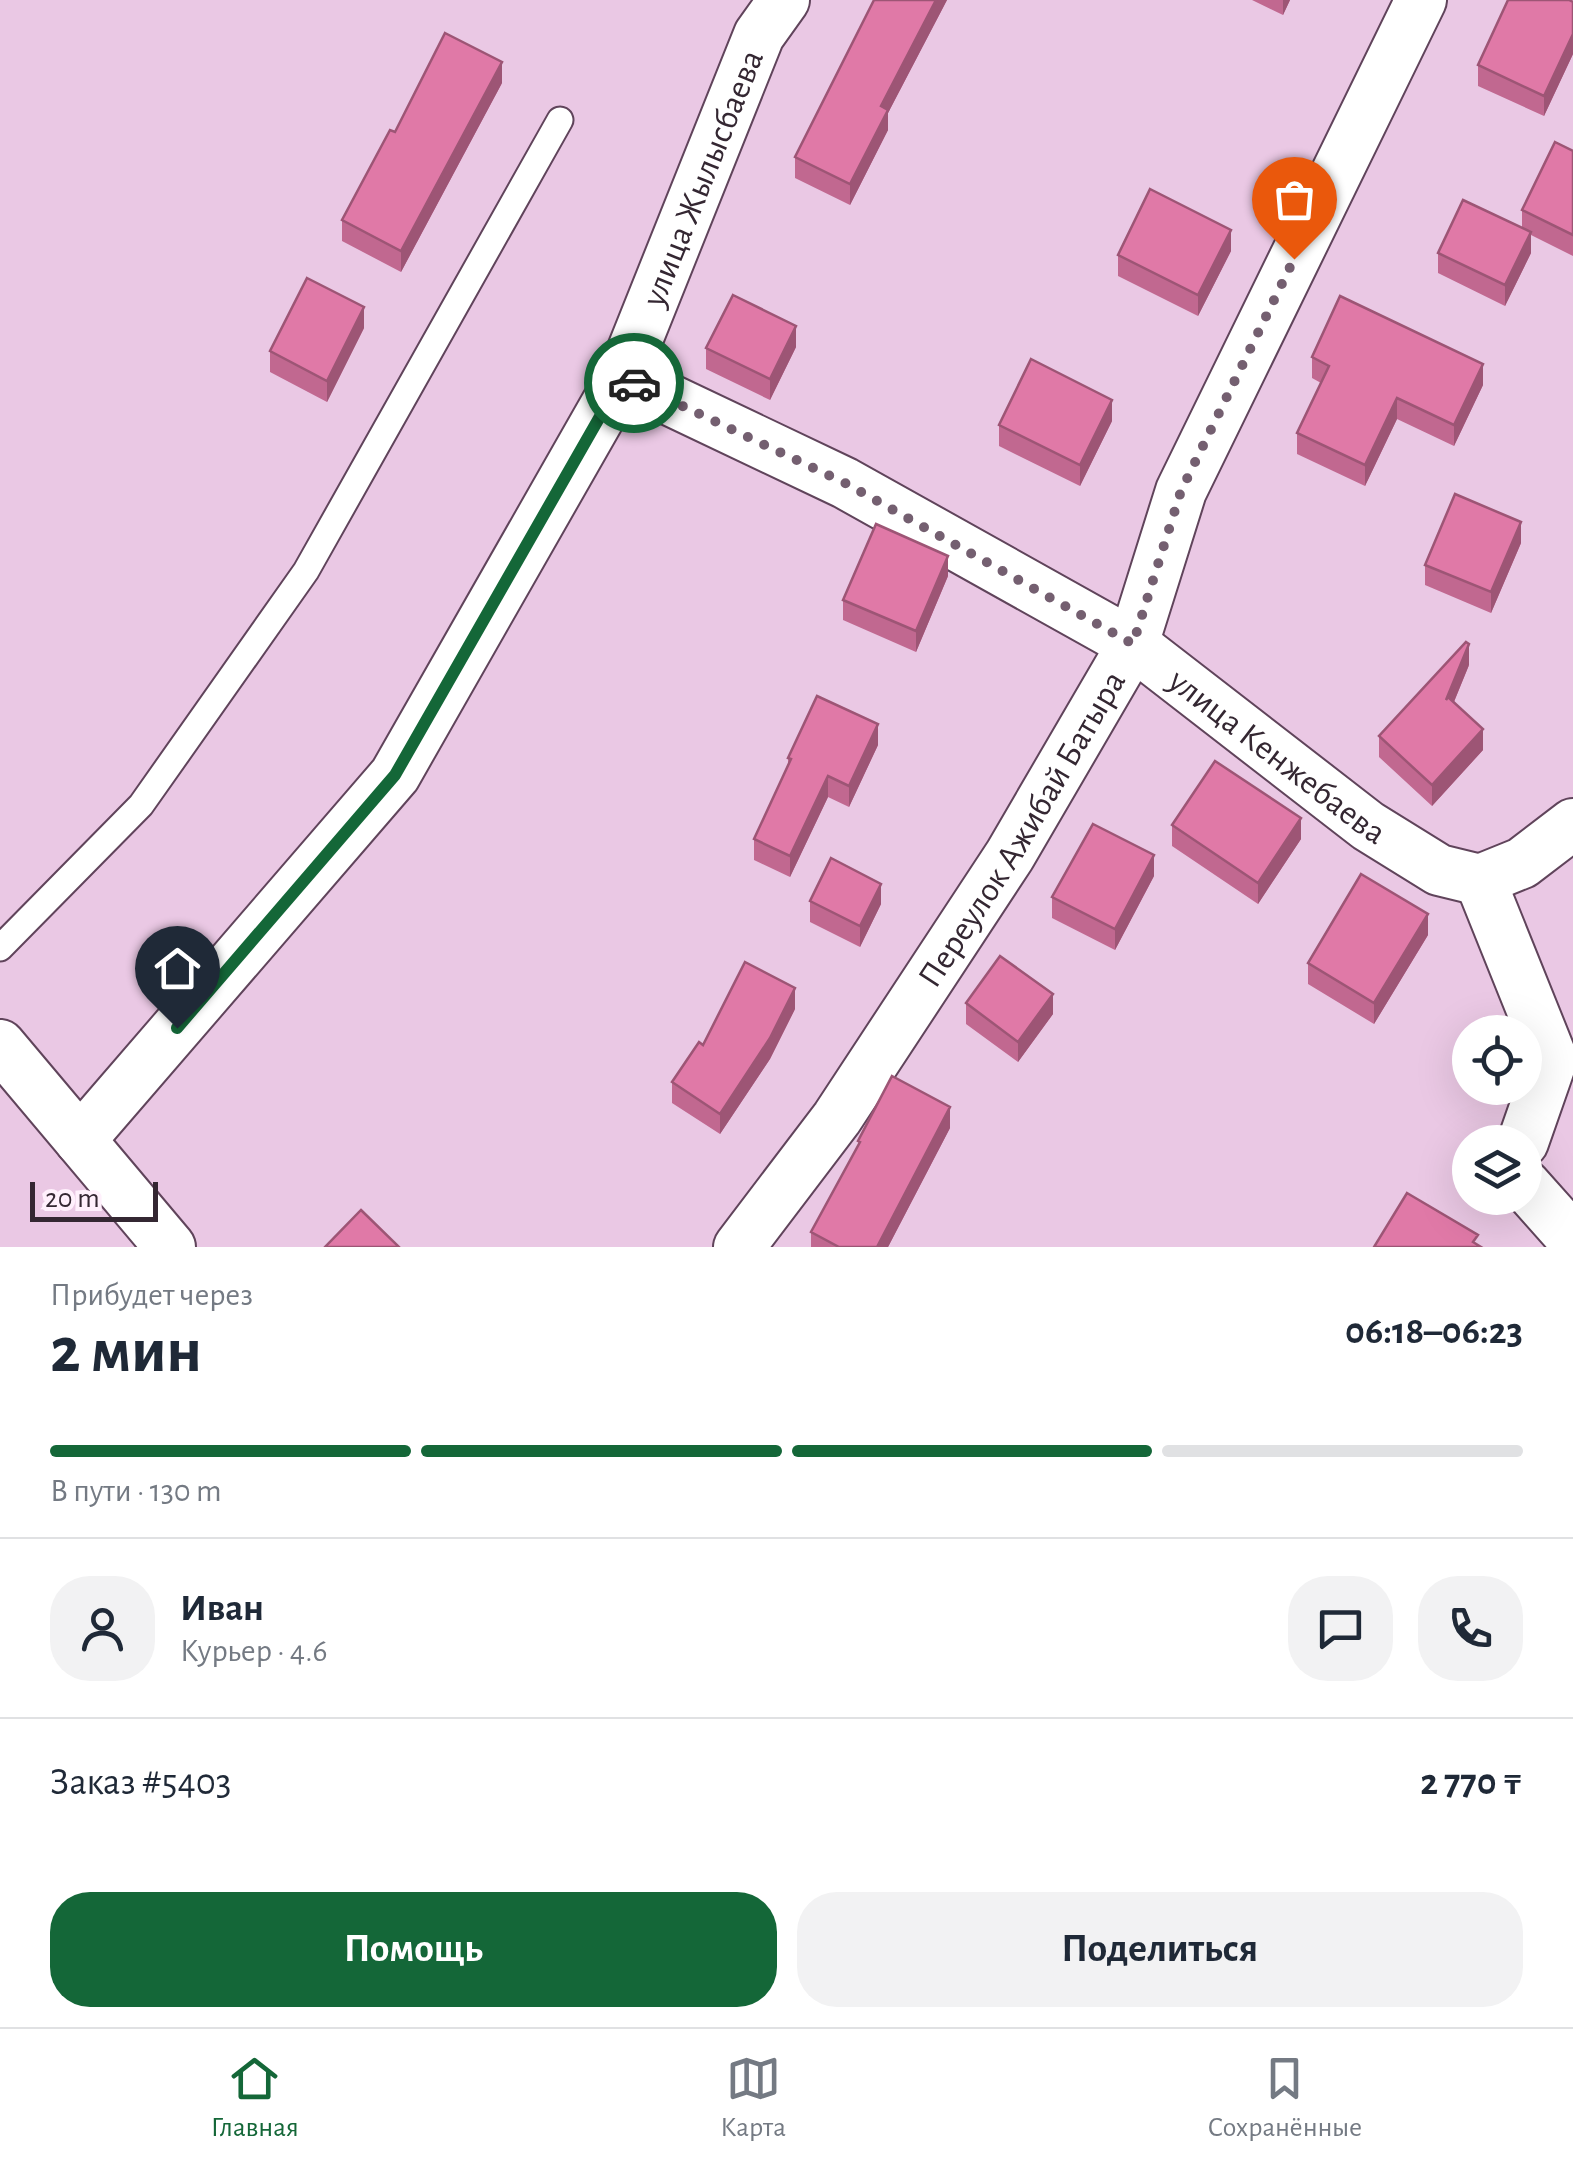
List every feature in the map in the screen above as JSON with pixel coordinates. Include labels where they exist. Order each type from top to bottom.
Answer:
[{"type":"street","name":"улица Жылысбаева","points":[[80,1140],[395,775],[622,378],[759,35],[784,0]]},
{"type":"street","name":"Переулок Ажибай Батыра","points":[[739,1247],[836,1118],[999,871],[1133,644],[1181,491],[1421,0]]},
{"type":"street","name":"улица Кенжебаева","points":[[622,378],[845,483],[1133,644],[1368,826],[1439,870],[1480,880]]},
{"type":"street","points":[[1528,1125],[1552,1059],[1480,880],[1522,863],[1573,824]]},
{"type":"street","points":[[0,1045],[170,1247]]},
{"type":"street","points":[[1542,1204],[1573,1239]]},
{"type":"lane","points":[[0,948],[141,805],[306,571],[560,120]]},
{"type":"building","points":[[874,0],[936,0],[881,106],[888,110],[850,184],[795,157]]},
{"type":"building","points":[[1508,0],[1573,2],[1573,34],[1544,96],[1478,65]]},
{"type":"building","points":[[445,33],[502,62],[401,251],[342,220],[390,130],[395,132]]},
{"type":"building","points":[[1555,142],[1573,151],[1573,235],[1522,210]]},
{"type":"building","points":[[1150,189],[1231,230],[1198,295],[1118,255]]},
{"type":"building","points":[[1463,200],[1531,232],[1505,285],[1438,253]]},
{"type":"building","points":[[307,278],[364,307],[327,381],[270,351]]},
{"type":"building","points":[[733,295],[796,326],[770,379],[706,348]]},
{"type":"building","points":[[1340,296],[1483,364],[1454,425],[1397,398],[1365,465],[1297,433],[1329,366],[1312,357]]},
{"type":"building","points":[[1031,359],[1112,400],[1080,465],[999,425]]},
{"type":"building","points":[[1455,494],[1521,522],[1491,592],[1425,565]]},
{"type":"building","points":[[876,524],[948,556],[916,631],[843,600]]},
{"type":"building","points":[[1466,642],[1469,644],[1446,700],[1448,697],[1483,729],[1432,785],[1379,736]]},
{"type":"building","points":[[817,696],[878,724],[849,786],[828,776],[790,856],[754,839]]},
{"type":"building","points":[[1215,761],[1301,818],[1258,883],[1172,825]]},
{"type":"building","points":[[1093,824],[1154,855],[1115,929],[1052,897]]},
{"type":"building","points":[[831,858],[881,884],[860,926],[810,901]]},
{"type":"building","points":[[1361,874],[1428,914],[1374,1003],[1308,963]]},
{"type":"building","points":[[1000,956],[1053,994],[1018,1042],[966,1003]]},
{"type":"building","points":[[745,962],[795,988],[770,1038],[720,1114],[672,1082],[699,1042],[703,1045]]},
{"type":"building","points":[[892,1076],[950,1107],[877,1247],[839,1247],[811,1232]]},
{"type":"building","points":[[1407,1193],[1478,1235],[1473,1242],[1481,1247],[1374,1247]]},
{"type":"building","points":[[361,1210],[399,1247],[325,1247]]},
{"type":"way so far","points":[[634,383],[845,483],[1133,644],[1181,491],[1294,259]]},
{"type":"route","points":[[177,1028],[395,775],[622,378],[634,383]]}]
